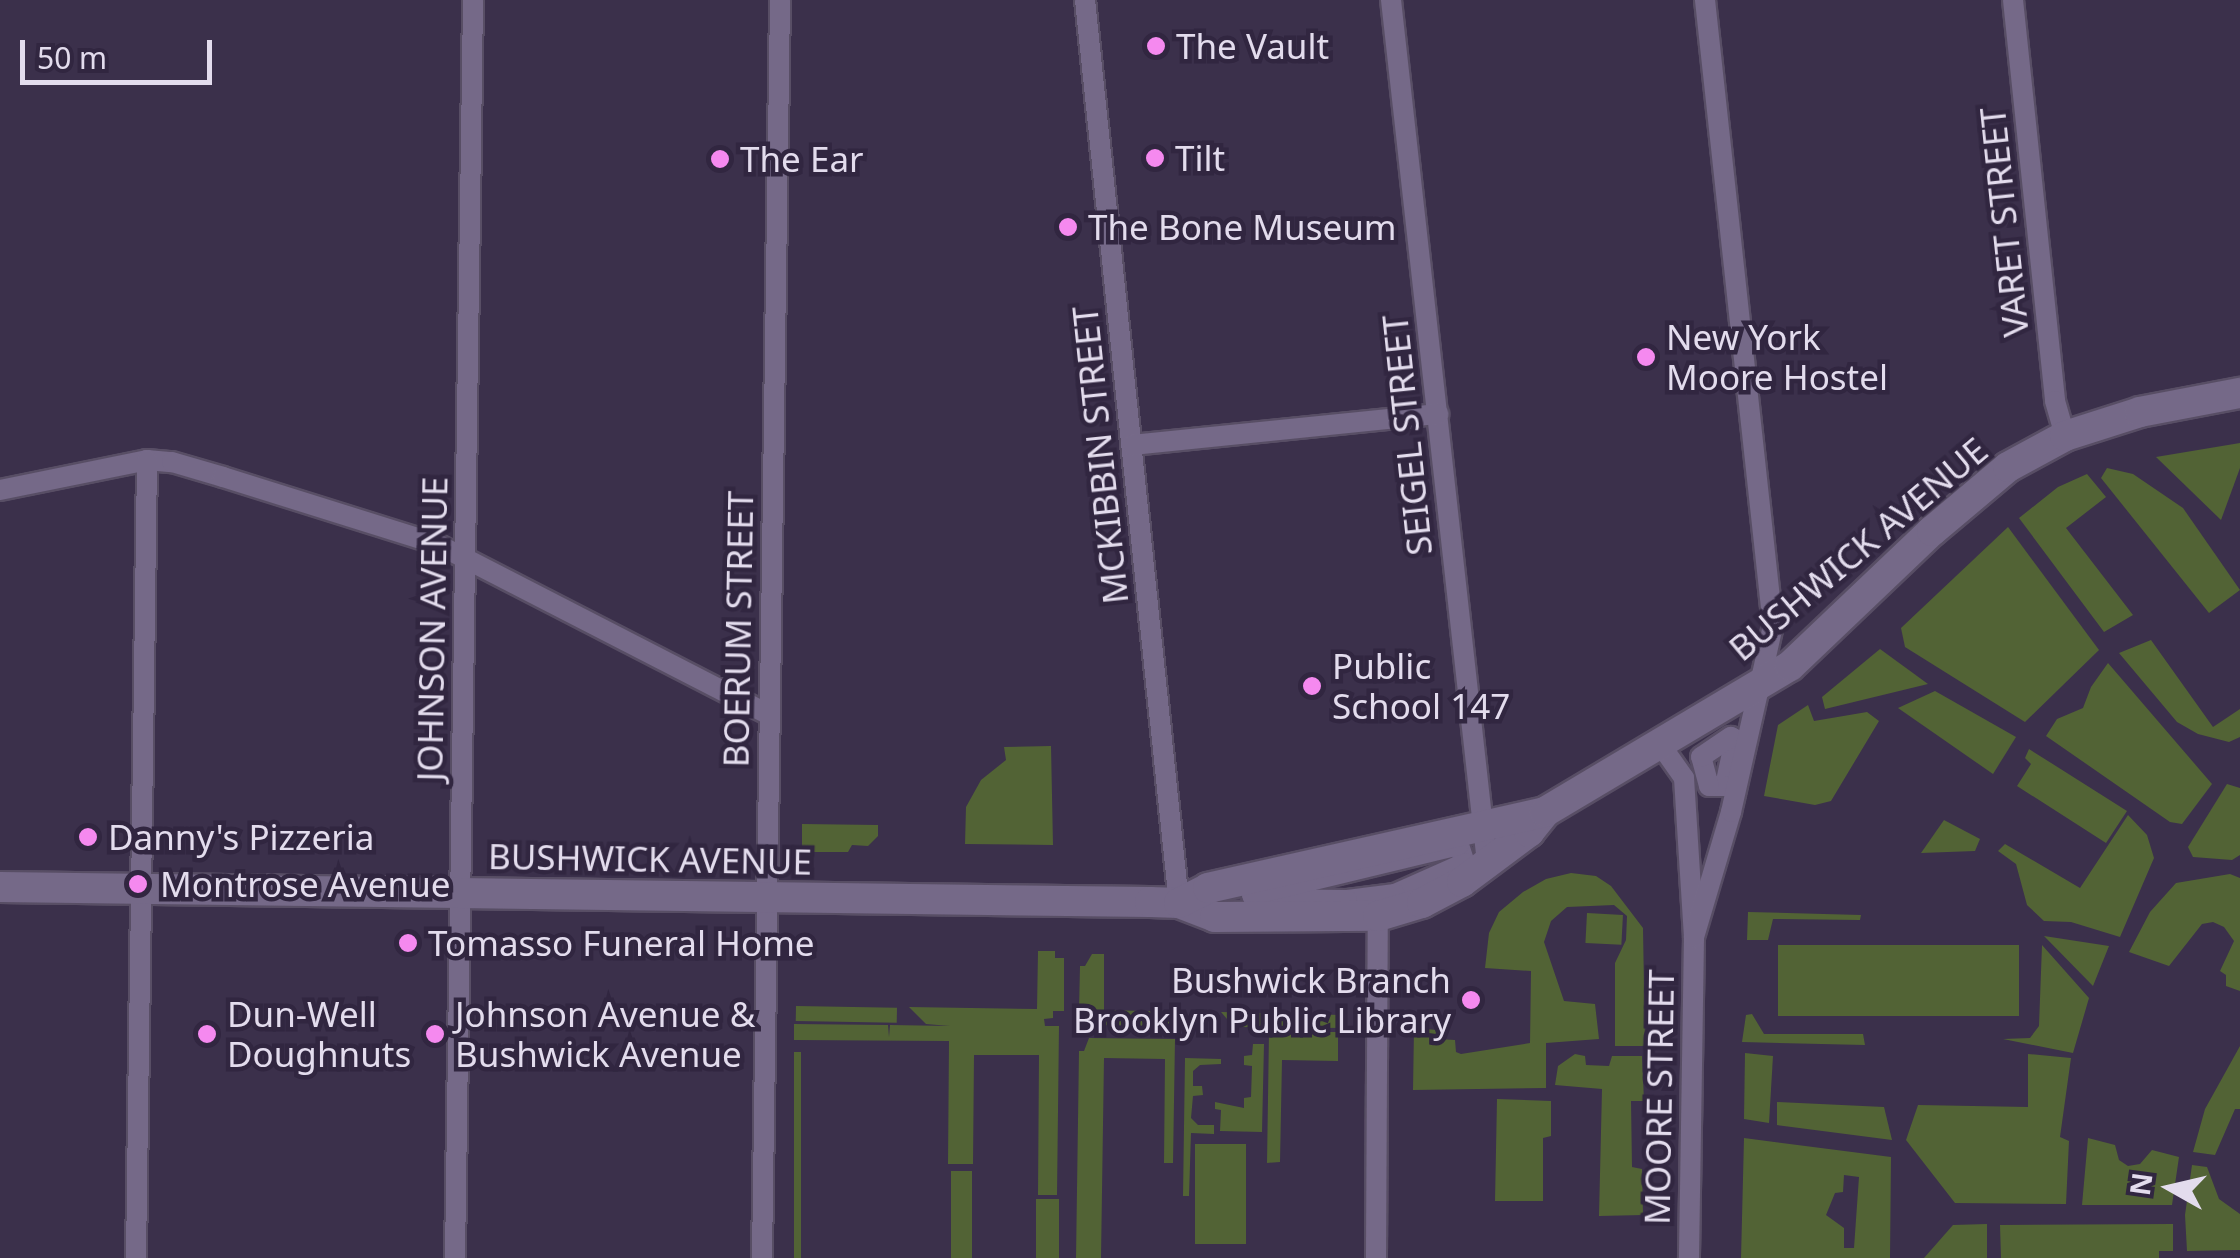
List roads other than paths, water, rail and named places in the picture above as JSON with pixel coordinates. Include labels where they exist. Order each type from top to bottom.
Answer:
[{"type":"main road","name":"BUSHWICK AVENUE","points":[[0,887],[1179,903],[1216,917],[1378,916],[1422,903],[1487,863],[1529,832],[1546,812],[1790,666],[1932,531],[2008,467],[2065,436],[2140,412],[2240,393]]},
{"type":"main road","name":"BUSHWICK AVENUE","points":[[1179,903],[1208,888],[1546,812]]},
{"type":"street","name":"JOHNSON AVENUE","points":[[455,1258],[473,0]]},
{"type":"street","name":"BOERUM STREET","points":[[762,1258],[780,0]]},
{"type":"street","name":"MCKIBBIN STREET","points":[[1084,0],[1179,903]]},
{"type":"street","name":"SEIGEL STREET","points":[[1390,0],[1487,863]]},
{"type":"street","name":"MOORE STREET","points":[[1694,937],[1731,812],[1773,626],[1705,0]]},
{"type":"street","name":"VARET STREET","points":[[2013,0],[2055,402],[2065,436]]},
{"type":"street","points":[[1132,445],[1438,414]]},
{"type":"street","points":[[136,1258],[146,460]]},
{"type":"street","points":[[0,490],[146,460],[172,462],[437,544],[770,716]]},
{"type":"street","name":"MOORE STREET","points":[[1660,744],[1684,778],[1694,937],[1690,1258]]},
{"type":"street","points":[[1463,847],[1465,863],[1459,868],[1395,894],[1347,900],[1254,899],[1252,895],[1463,847]]},
{"type":"street","points":[[1376,1258],[1378,916]]},
{"type":"place","name":"The Vault","points":[[1156,46]]},
{"type":"place","name":"Tilt","points":[[1155,158]]},
{"type":"place","name":"The Ear","points":[[720,159]]},
{"type":"place","name":"The Bone Museum","points":[[1068,227]]},
{"type":"place","name":"New York Moore Hostel","points":[[1646,357]]},
{"type":"place","name":"Public School 147","points":[[1312,686]]},
{"type":"place","name":"Danny's Pizzeria","points":[[88,837]]},
{"type":"place","name":"Montrose Avenue","points":[[138,884]]},
{"type":"place","name":"Tomasso Funeral Home","points":[[408,943]]},
{"type":"place","name":"Bushwick Branch Brooklyn Public Library","points":[[1471,1000]]},
{"type":"place","name":"Dun-Well Doughnuts","points":[[207,1034]]},
{"type":"place","name":"Johnson Avenue & Bushwick Avenue","points":[[435,1034]]}]
